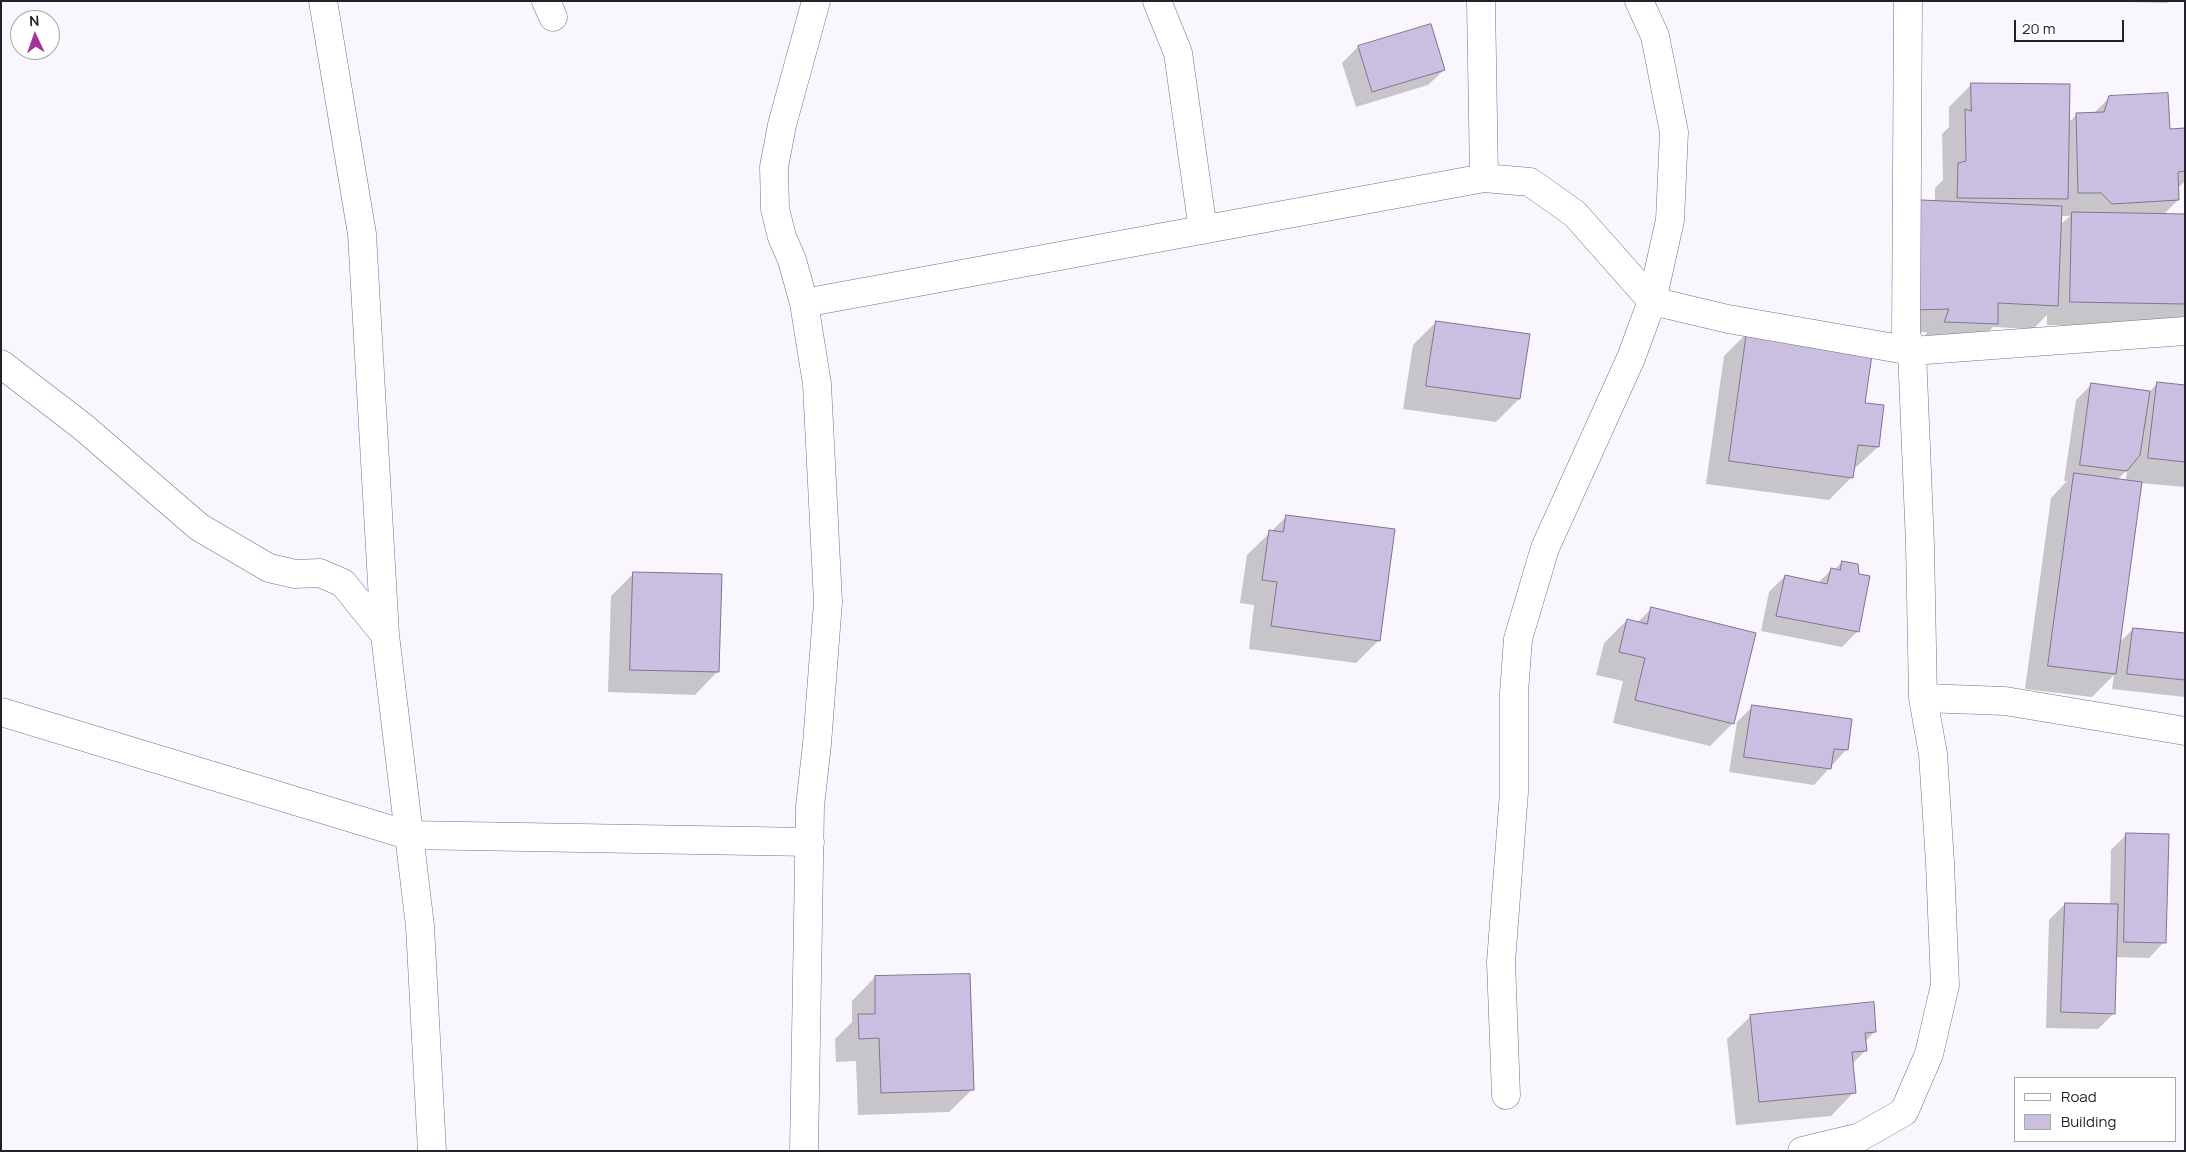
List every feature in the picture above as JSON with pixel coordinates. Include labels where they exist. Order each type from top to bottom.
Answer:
[{"type":"street","points":[[323,1],[362,234],[385,635],[420,926],[432,1151]]},
{"type":"street","points":[[804,1151],[810,806],[817,744],[828,602],[817,384],[804,303],[792,260],[782,237],[775,209],[774,167],[782,125],[816,1]]},
{"type":"street","points":[[1157,1],[1178,53],[1204,230]]},
{"type":"street","points":[[1481,1],[1484,178]]},
{"type":"street","points":[[1506,1095],[1501,962],[1514,792],[1514,693],[1518,639],[1545,548],[1631,358],[1652,301],[1670,220],[1674,132],[1655,36],[1639,1]]},
{"type":"street","points":[[1802,1151],[1860,1137],[1904,1112],[1929,1054],[1945,985],[1933,754],[1923,698],[1920,545],[1912,351],[1906,335],[1908,1]]},
{"type":"street","points":[[804,303],[1484,178],[1530,182],[1575,214],[1652,301],[1728,319],[1912,351],[2185,331]]},
{"type":"street","points":[[1,364],[82,426],[199,527],[269,568],[295,574],[320,574],[343,583],[385,635]]},
{"type":"street","points":[[1923,698],[2005,701],[2185,731]]},
{"type":"street","points":[[1,712],[408,836],[810,842]]},
{"type":"building","points":[[1431,24],[1445,70],[1372,92],[1358,46]]},
{"type":"building","points":[[1971,83],[2070,84],[2068,199],[1957,198],[1958,163],[1966,161],[1965,109],[1971,111]]},
{"type":"building","points":[[2168,93],[2170,129],[2185,128],[2185,171],[2178,172],[2179,200],[2112,204],[2101,193],[2078,193],[2076,113],[2104,112],[2109,96]]},
{"type":"building","points":[[1921,200],[2062,206],[2058,306],[1998,303],[1998,324],[1944,322],[1949,309],[1917,310]]},
{"type":"building","points":[[2072,212],[2185,214],[2185,304],[2070,302]]},
{"type":"building","points":[[1436,321],[1530,334],[1520,399],[1426,386]]},
{"type":"building","points":[[1747,331],[1873,348],[1865,403],[1884,405],[1879,447],[1858,445],[1853,478],[1729,461]]},
{"type":"building","points":[[2157,382],[2185,385],[2185,462],[2148,458]]},
{"type":"building","points":[[2091,383],[2150,391],[2140,455],[2127,471],[2080,465]]},
{"type":"building","points":[[2074,473],[2142,482],[2116,674],[2048,666]]},
{"type":"building","points":[[1286,515],[1395,529],[1380,641],[1271,626],[1277,582],[1262,580],[1269,530],[1283,532]]},
{"type":"building","points":[[1842,561],[1858,564],[1859,574],[1870,576],[1859,632],[1776,616],[1785,575],[1827,584],[1831,568],[1840,570]]},
{"type":"building","points":[[633,572],[722,574],[719,672],[630,670]]},
{"type":"building","points":[[1651,607],[1756,633],[1734,724],[1635,700],[1645,658],[1619,652],[1627,619],[1647,624]]},
{"type":"building","points":[[2133,628],[2185,633],[2185,680],[2127,674]]},
{"type":"building","points":[[1752,705],[1852,719],[1848,750],[1834,749],[1831,769],[1744,757]]},
{"type":"building","points":[[2126,833],[2169,834],[2166,943],[2124,942]]},
{"type":"building","points":[[2065,903],[2118,904],[2115,1014],[2061,1012]]},
{"type":"building","points":[[970,974],[974,1090],[881,1093],[879,1038],[859,1039],[858,1014],[875,1014],[875,976]]},
{"type":"building","points":[[1874,1002],[1876,1032],[1865,1033],[1867,1051],[1852,1052],[1856,1093],[1759,1102],[1750,1015]]}]
